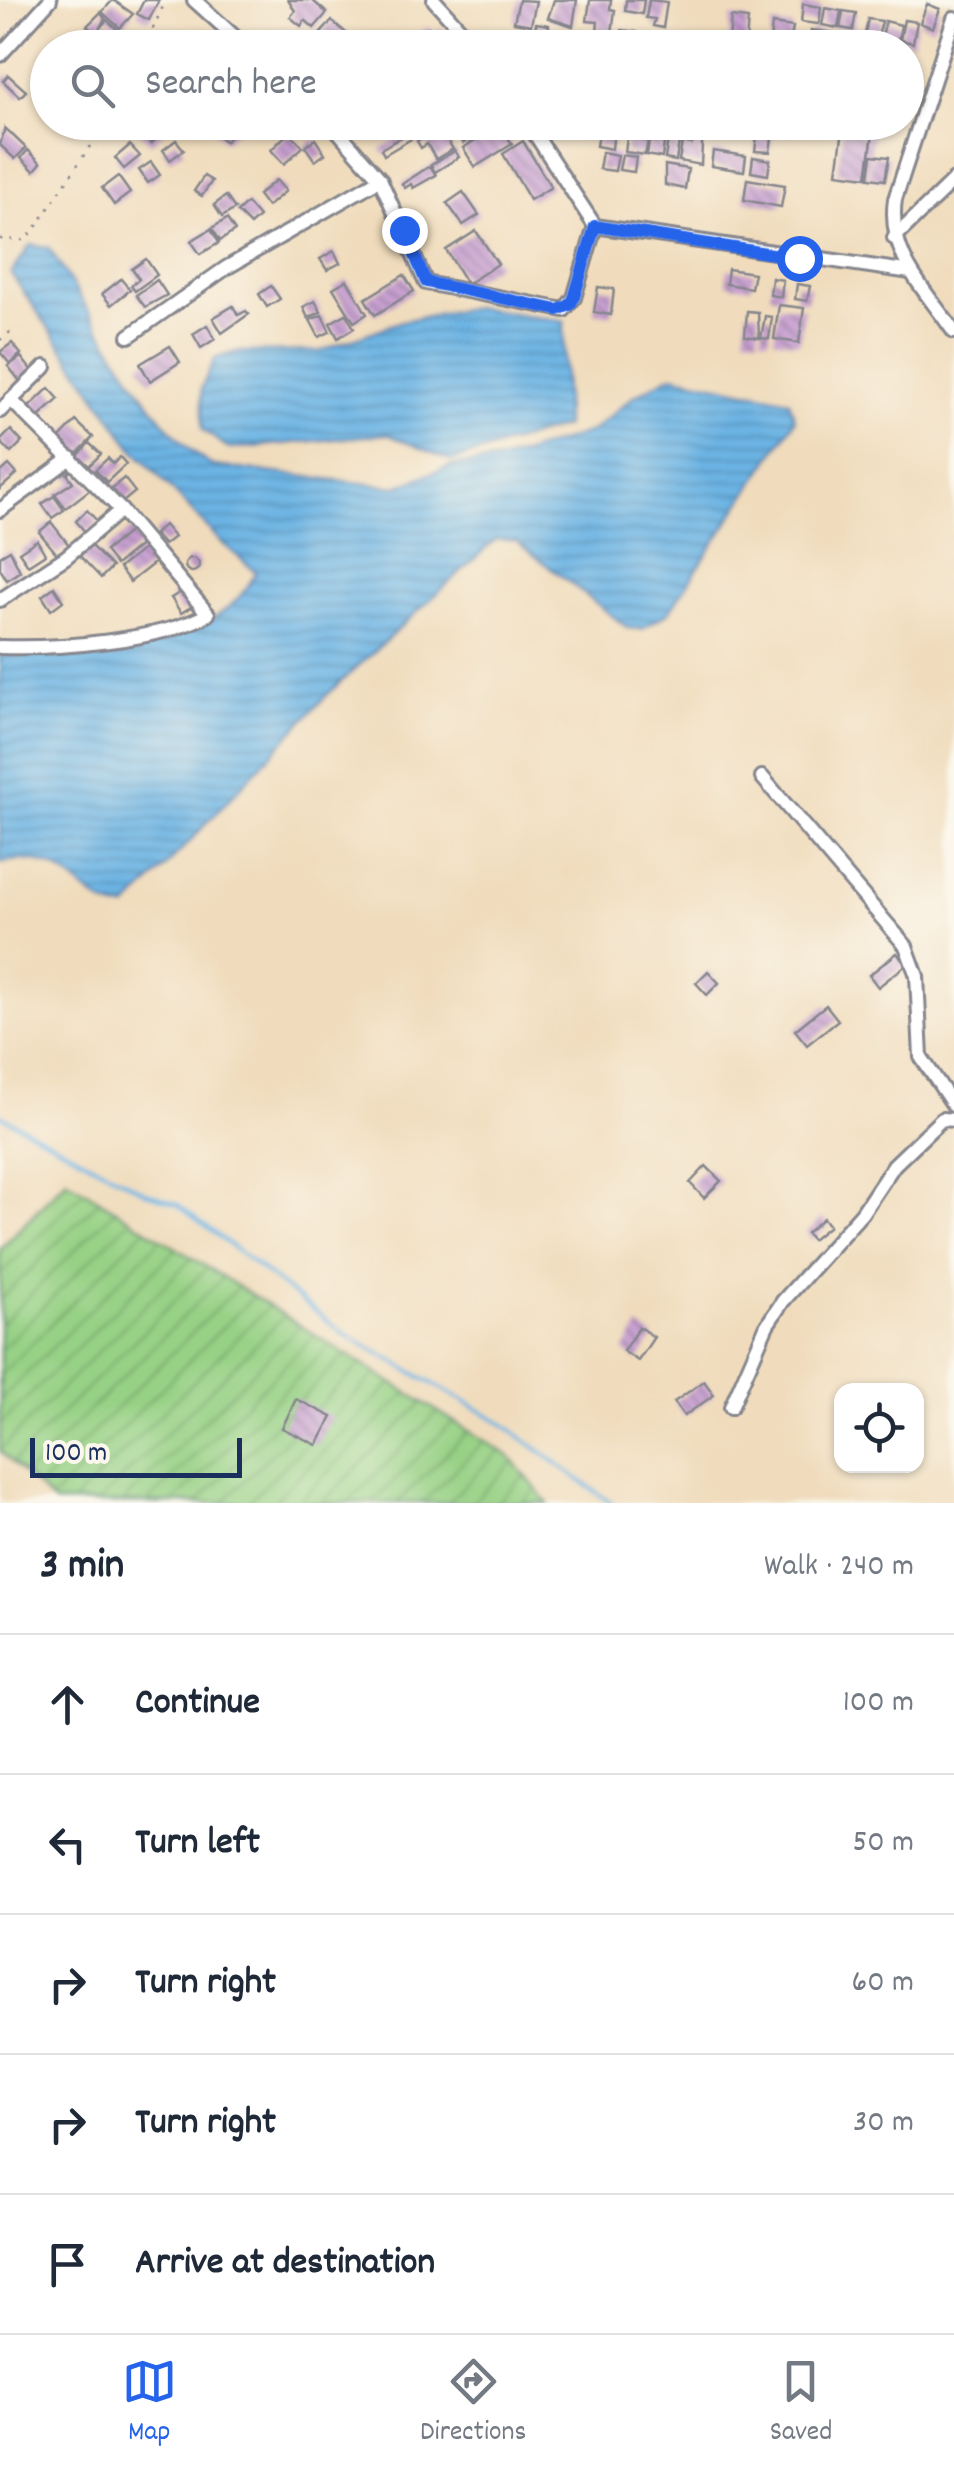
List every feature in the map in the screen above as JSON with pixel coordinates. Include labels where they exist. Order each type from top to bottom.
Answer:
[{"type":"street","points":[[0,56],[50,0]]},
{"type":"street","points":[[194,0],[227,30]]},
{"type":"street","points":[[434,0],[461,30]]},
{"type":"street","points":[[924,92],[954,18]]},
{"type":"street","points":[[346,140],[380,179],[419,273],[436,288],[564,310],[574,298],[595,226]]},
{"type":"street","points":[[540,140],[595,226],[911,272]]},
{"type":"street","points":[[908,140],[895,200],[894,238],[911,272],[954,332]]},
{"type":"street","points":[[129,336],[226,268],[380,179]]},
{"type":"street","points":[[894,238],[954,180]]},
{"type":"street","points":[[0,410],[45,367]]},
{"type":"street","points":[[0,647],[76,645],[208,615],[121,510],[11,400]]},
{"type":"street","points":[[0,510],[71,458]]},
{"type":"street","points":[[0,600],[66,557],[121,510]]},
{"type":"street","points":[[762,777],[906,946],[917,976],[921,1057],[954,1106]]},
{"type":"street","points":[[732,1408],[767,1325],[783,1302],[862,1213],[894,1165],[942,1119],[954,1120]]},
{"type":"path","points":[[152,30],[166,0]]},
{"type":"path","points":[[0,239],[23,240],[33,232],[94,140]]},
{"type":"path","points":[[0,340],[14,328]]},
{"type":"green space","points":[[66,1179],[509,1456],[548,1503],[54,1503],[0,1451],[0,1249]]},
{"type":"water","points":[[30,245],[49,248],[147,399],[169,428],[213,466],[396,487],[450,466],[503,460],[591,432],[634,396],[672,375],[789,400],[795,420],[669,612],[642,629],[628,628],[516,541],[496,539],[328,694],[127,908],[113,907],[44,863],[0,863],[0,655],[105,651],[178,635],[210,620],[237,600],[256,572],[220,541],[131,446],[11,274]]},
{"type":"water","points":[[474,307],[564,321],[565,426],[452,461],[387,434],[229,449],[203,430],[201,389],[215,358],[237,352],[321,351],[402,321]]},
{"type":"building","points":[[113,0],[133,14],[120,28],[102,12]]},
{"type":"building","points":[[144,0],[159,0],[149,20],[137,14]]},
{"type":"building","points":[[288,0],[312,0],[327,13],[314,28],[305,20],[301,26],[290,17],[295,11]]},
{"type":"building","points":[[519,0],[536,1],[531,25],[514,22]]},
{"type":"building","points":[[554,0],[577,0],[573,26],[548,18]]},
{"type":"building","points":[[590,0],[611,0],[610,9],[615,10],[612,30],[597,30],[598,22],[587,21]]},
{"type":"building","points":[[626,0],[644,0],[642,14],[625,11]]},
{"type":"building","points":[[649,0],[667,2],[663,28],[653,26],[655,19],[646,18]]},
{"type":"building","points":[[803,4],[821,7],[819,24],[801,22]]},
{"type":"building","points":[[927,4],[940,9],[933,28],[920,23]]},
{"type":"building","points":[[825,8],[841,11],[838,28],[822,25]]},
{"type":"building","points":[[843,11],[856,13],[853,30],[840,28]]},
{"type":"building","points":[[100,13],[105,18],[99,29],[107,20],[118,30],[91,30],[87,26]]},
{"type":"building","points":[[731,17],[748,19],[747,30],[730,30]]},
{"type":"building","points":[[868,19],[882,21],[880,30],[866,30]]},
{"type":"building","points":[[904,20],[917,22],[915,30],[902,30]]},
{"type":"building","points":[[332,21],[343,30],[324,30]]},
{"type":"building","points":[[885,21],[901,25],[900,30],[883,30]]},
{"type":"building","points":[[536,23],[549,25],[549,30],[535,30]]},
{"type":"building","points":[[772,24],[793,27],[792,30],[771,30]]},
{"type":"building","points":[[8,75],[26,91],[20,97],[3,81]]},
{"type":"building","points":[[5,128],[26,148],[15,159],[0,145]]},
{"type":"building","points":[[176,140],[184,150],[170,160],[163,150]]},
{"type":"building","points":[[281,140],[296,140],[303,147],[284,164],[271,150]]},
{"type":"building","points":[[316,140],[325,154],[315,161],[305,146]]},
{"type":"building","points":[[396,140],[409,140],[384,155],[381,149]]},
{"type":"building","points":[[447,140],[453,149],[436,159],[427,144],[421,148],[417,141]]},
{"type":"building","points":[[475,140],[510,140],[512,144],[475,167],[463,148]]},
{"type":"building","points":[[597,140],[613,140],[612,149],[596,146]]},
{"type":"building","points":[[627,140],[648,141],[645,155],[625,152]]},
{"type":"building","points":[[668,140],[679,141],[676,161],[665,159]]},
{"type":"building","points":[[693,140],[702,140],[701,165],[679,161],[682,142],[692,144]]},
{"type":"building","points":[[756,140],[772,140],[770,152],[755,151]]},
{"type":"building","points":[[842,140],[872,140],[867,177],[837,173]]},
{"type":"building","points":[[523,141],[551,187],[530,200],[503,154]]},
{"type":"building","points":[[649,141],[664,143],[662,158],[647,155]]},
{"type":"building","points":[[130,145],[140,156],[124,169],[115,158]]},
{"type":"building","points":[[28,150],[41,163],[34,171],[21,158]]},
{"type":"building","points":[[455,151],[459,157],[435,172],[431,165]]},
{"type":"building","points":[[713,151],[746,156],[744,171],[711,166]]},
{"type":"building","points":[[602,152],[618,155],[615,171],[599,169]]},
{"type":"building","points":[[622,155],[636,157],[634,172],[619,170]]},
{"type":"building","points":[[872,155],[889,157],[885,180],[869,178]]},
{"type":"building","points":[[753,157],[770,160],[768,175],[751,172]]},
{"type":"building","points":[[151,162],[160,175],[148,183],[139,170]]},
{"type":"building","points":[[665,165],[688,169],[685,189],[665,185]]},
{"type":"building","points":[[430,166],[436,175],[413,188],[411,184],[405,188],[402,184]]},
{"type":"building","points":[[118,176],[130,193],[114,205],[102,188]]},
{"type":"building","points":[[204,176],[212,181],[202,196],[194,191]]},
{"type":"building","points":[[747,179],[785,185],[781,207],[744,200]]},
{"type":"building","points":[[276,180],[286,191],[267,207],[258,195]]},
{"type":"building","points":[[463,192],[479,215],[463,225],[447,203]]},
{"type":"building","points":[[226,196],[235,209],[222,217],[214,205]]},
{"type":"building","points":[[247,203],[259,217],[250,225],[237,212]]},
{"type":"building","points":[[227,219],[235,231],[220,241],[212,228]]},
{"type":"building","points":[[211,229],[219,243],[200,254],[191,241]]},
{"type":"building","points":[[476,231],[498,264],[467,284],[446,250]]},
{"type":"building","points":[[334,251],[340,263],[327,270],[320,259]]},
{"type":"building","points":[[146,259],[157,275],[135,291],[131,286],[139,279],[132,269]]},
{"type":"building","points":[[728,269],[754,273],[751,288],[726,284]]},
{"type":"building","points":[[404,275],[414,291],[375,315],[365,299]]},
{"type":"building","points":[[772,278],[783,280],[781,297],[770,295]]},
{"type":"building","points":[[121,279],[130,290],[111,305],[102,294]]},
{"type":"building","points":[[157,280],[167,295],[145,307],[136,295]]},
{"type":"building","points":[[347,280],[367,314],[354,322],[333,288]]},
{"type":"building","points":[[797,284],[810,286],[807,301],[795,299]]},
{"type":"building","points":[[271,286],[280,299],[267,307],[259,294]]},
{"type":"building","points":[[598,287],[614,289],[611,315],[594,312]]},
{"type":"building","points":[[315,301],[321,312],[308,318],[303,307]]},
{"type":"building","points":[[779,305],[804,308],[799,343],[774,339]]},
{"type":"building","points":[[233,306],[238,315],[246,311],[249,314],[222,333],[213,318]]},
{"type":"building","points":[[747,311],[758,312],[759,338],[745,336]]},
{"type":"building","points":[[346,314],[354,328],[338,338],[330,323]]},
{"type":"building","points":[[322,315],[330,332],[319,337],[310,320]]},
{"type":"building","points":[[765,316],[772,317],[769,339],[761,338]]},
{"type":"building","points":[[207,325],[215,339],[201,348],[193,334]]},
{"type":"building","points":[[12,343],[21,354],[10,364],[0,352]]},
{"type":"building","points":[[170,346],[180,362],[150,381],[140,364]]},
{"type":"building","points":[[21,357],[35,375],[23,385],[8,366]]},
{"type":"building","points":[[49,388],[59,399],[38,418],[29,407]]},
{"type":"building","points":[[76,421],[93,437],[76,455],[59,439]]},
{"type":"building","points":[[11,430],[22,442],[11,453],[0,441]]},
{"type":"building","points":[[89,443],[101,454],[89,466],[78,456]]},
{"type":"building","points":[[120,457],[126,464],[107,482],[95,470],[108,458],[113,464]]},
{"type":"building","points":[[9,465],[17,474],[0,489],[0,473]]},
{"type":"building","points":[[72,470],[92,488],[66,508],[55,494],[73,482],[67,474]]},
{"type":"building","points":[[124,478],[135,492],[123,502],[112,488]]},
{"type":"building","points":[[54,496],[64,510],[52,518],[42,504]]},
{"type":"building","points":[[87,510],[98,522],[86,533],[76,521]]},
{"type":"building","points":[[51,522],[69,545],[57,554],[39,532]]},
{"type":"building","points":[[164,525],[174,537],[164,545],[154,534]]},
{"type":"building","points":[[132,529],[143,543],[116,565],[105,551]]},
{"type":"building","points":[[37,540],[45,554],[28,565],[19,552]]},
{"type":"building","points":[[90,545],[112,567],[101,578],[80,556]]},
{"type":"building","points":[[147,546],[158,560],[130,582],[119,568]]},
{"type":"building","points":[[10,550],[20,571],[7,580],[0,569],[0,556]]},
{"type":"building","points":[[192,558],[199,565],[192,572],[185,565]]},
{"type":"building","points":[[54,587],[63,601],[51,610],[42,596]]},
{"type":"building","points":[[185,590],[194,605],[181,613],[171,598]]},
{"type":"building","points":[[897,953],[906,965],[878,987],[869,975]]},
{"type":"building","points":[[708,971],[719,983],[707,995],[696,983]]},
{"type":"building","points":[[826,1005],[838,1020],[807,1045],[795,1030]]},
{"type":"building","points":[[706,1166],[721,1181],[704,1198],[690,1183]]},
{"type":"building","points":[[823,1218],[829,1226],[812,1240],[806,1233]]},
{"type":"building","points":[[639,1327],[654,1337],[638,1361],[623,1351]]},
{"type":"building","points":[[704,1381],[714,1395],[684,1416],[674,1402]]},
{"type":"building","points":[[296,1399],[332,1417],[317,1445],[282,1428]]},
{"type":"waterway","points":[[0,1115],[147,1193],[177,1204],[343,1333],[499,1421],[611,1503]]},
{"type":"route","points":[[404,230],[419,273],[436,288],[558,310],[564,310],[574,298],[595,226],[799,258]]}]
